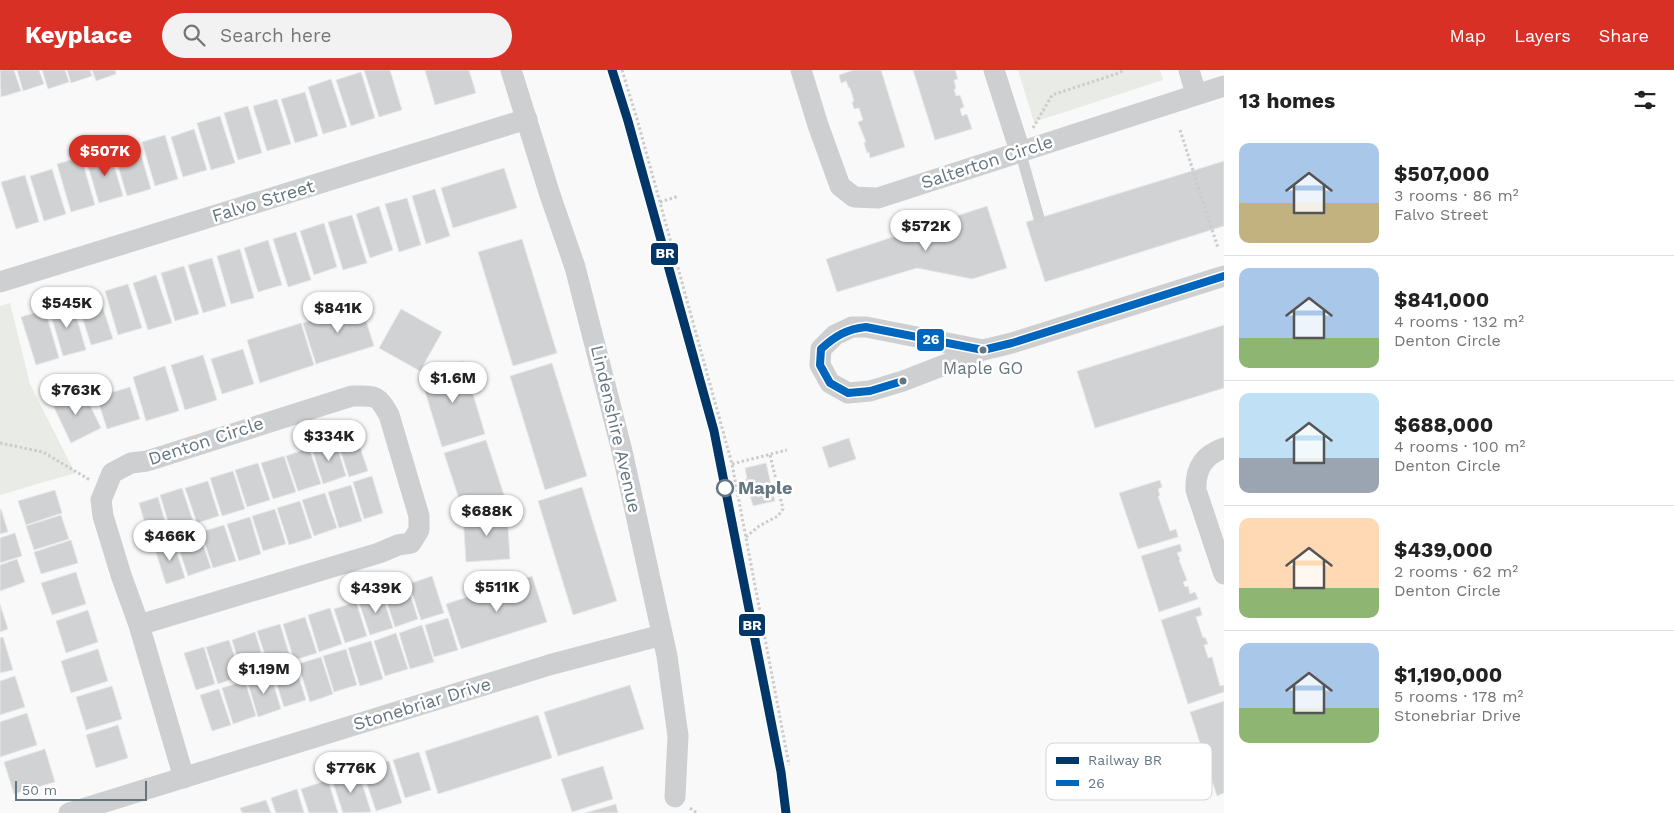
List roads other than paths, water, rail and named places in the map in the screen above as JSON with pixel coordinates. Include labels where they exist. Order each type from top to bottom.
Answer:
[{"type":"street","name":"Lindenshire Avenue","points":[[511,70],[550,195],[575,267],[622,451],[662,636],[678,736],[675,797]]},
{"type":"street","name":"Salterton Circle","points":[[801,70],[840,186],[854,197],[878,198],[1224,86]]},
{"type":"street","points":[[994,70],[1020,151]]},
{"type":"street","points":[[1189,70],[1196,94]]},
{"type":"street","name":"Falvo Street","points":[[0,282],[527,120]]},
{"type":"street","points":[[983,350],[899,332],[866,327],[852,328],[835,335],[821,349],[820,365],[830,383],[848,393],[870,392],[903,382],[983,350],[1224,276]]},
{"type":"street","name":"Denton Circle","points":[[138,625],[379,553],[398,545],[411,543],[419,530],[420,516],[389,415],[382,402],[374,396],[352,396],[147,461],[131,464],[112,474],[101,500],[103,516],[184,778]]},
{"type":"street","points":[[1224,448],[1208,456],[1202,463],[1196,481],[1196,490],[1224,574]]},
{"type":"street","name":"Stonebriar Drive","points":[[69,813],[550,665],[662,636]]},
{"type":"lane","points":[[1020,151],[1039,218]]},
{"type":"rail line","name":"BR","points":[[612,70],[628,121],[714,431],[781,772],[786,813]]},
{"type":"place","name":"Maple GO","points":[[983,350]]},
{"type":"place","name":"Maple","points":[[725,488]]}]
